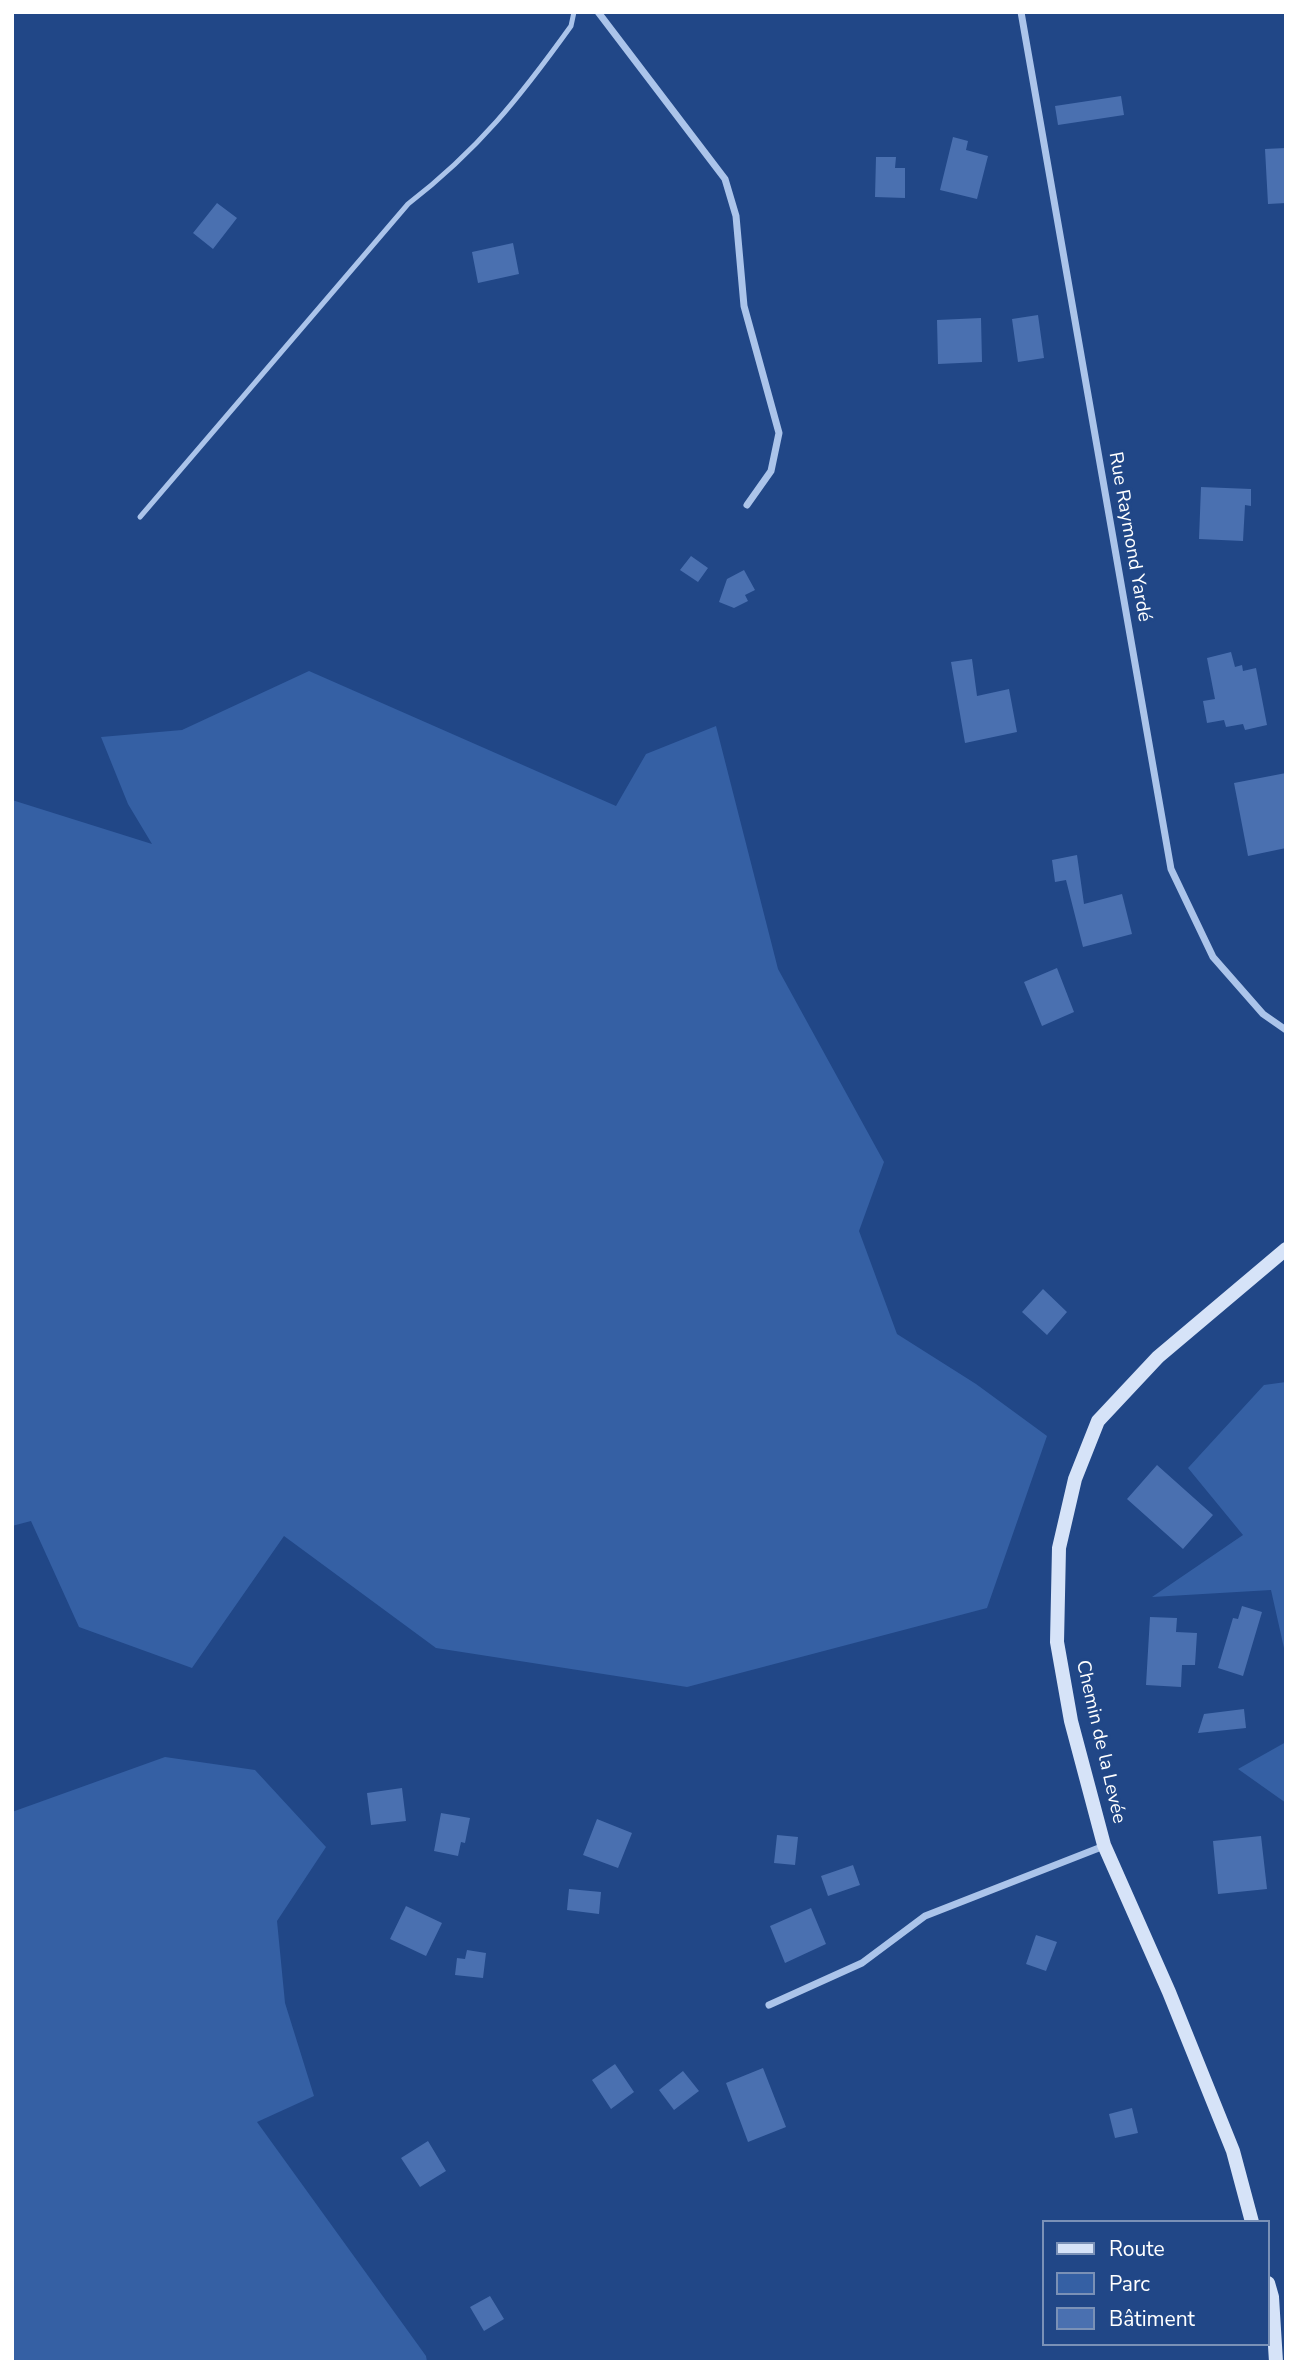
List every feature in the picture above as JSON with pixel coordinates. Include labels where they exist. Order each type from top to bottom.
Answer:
[{"type":"street","points":[[598,12],[725,179],[736,216],[744,306],[779,433],[771,471],[747,505]]},
{"type":"street","name":"Rue Raymond Yardé","points":[[1021,12],[1171,869],[1213,957],[1263,1014],[1286,1030]]},
{"type":"street","name":"Chemin de la Levée","points":[[1251,2220],[1233,2151],[1104,1845],[1071,1721],[1057,1642],[1059,1548],[1075,1479],[1098,1421],[1158,1357],[1286,1248]]},
{"type":"street","points":[[769,2005],[862,1963],[925,1916],[1104,1845]]},
{"type":"street","points":[[1270,2303],[1276,2362]]},
{"type":"lane","points":[[140,517],[408,204],[454,169],[516,102],[571,26],[574,12]]},
{"type":"green space","points":[[309,671],[616,806],[646,754],[716,726],[778,969],[884,1162],[859,1231],[897,1334],[976,1384],[1047,1436],[987,1608],[687,1687],[436,1648],[284,1536],[192,1668],[79,1627],[31,1521],[12,1526],[12,800],[152,844],[128,804],[101,737],[182,730]]},
{"type":"green space","points":[[1286,1382],[1286,1657],[1271,1590],[1152,1597],[1243,1535],[1188,1468],[1264,1385]]},
{"type":"green space","points":[[1286,1742],[1286,1803],[1238,1769]]},
{"type":"green space","points":[[165,1757],[255,1770],[326,1847],[277,1921],[285,2003],[314,2096],[257,2122],[426,2356],[427,2362],[12,2362],[12,1812]]},
{"type":"building","points":[[1121,96],[1124,115],[1058,125],[1055,106]]},
{"type":"building","points":[[953,137],[968,141],[966,150],[988,156],[977,199],[940,190]]},
{"type":"building","points":[[1286,148],[1286,203],[1268,204],[1265,149]]},
{"type":"building","points":[[876,157],[896,157],[895,168],[905,168],[905,198],[875,197]]},
{"type":"building","points":[[217,203],[237,218],[213,249],[193,233]]},
{"type":"building","points":[[513,243],[519,274],[478,283],[472,252]]},
{"type":"building","points":[[1038,315],[1044,358],[1018,362],[1012,319]]},
{"type":"building","points":[[981,318],[982,362],[938,364],[937,320]]},
{"type":"building","points":[[1201,487],[1251,489],[1251,506],[1245,505],[1243,541],[1199,539]]},
{"type":"building","points":[[691,556],[708,568],[698,582],[680,570]]},
{"type":"building","points":[[744,570],[755,590],[745,595],[748,601],[734,608],[719,602],[727,579]]},
{"type":"building","points":[[1231,652],[1235,667],[1242,665],[1243,671],[1256,668],[1267,725],[1245,730],[1243,724],[1226,727],[1224,720],[1207,723],[1203,701],[1215,699],[1207,658]]},
{"type":"building","points":[[972,659],[977,696],[1009,689],[1017,732],[965,743],[951,662]]},
{"type":"building","points":[[1286,773],[1286,848],[1248,856],[1234,783]]},
{"type":"building","points":[[1077,855],[1084,904],[1122,894],[1132,934],[1083,947],[1066,880],[1055,882],[1052,860]]},
{"type":"building","points":[[1057,968],[1074,1012],[1042,1026],[1024,982]]},
{"type":"building","points":[[1043,1289],[1067,1312],[1047,1335],[1022,1312]]},
{"type":"building","points":[[1157,1465],[1213,1515],[1183,1549],[1127,1499]]},
{"type":"building","points":[[1242,1606],[1262,1612],[1243,1676],[1218,1668],[1233,1618],[1238,1619]]},
{"type":"building","points":[[1150,1617],[1177,1618],[1176,1632],[1197,1633],[1195,1665],[1182,1665],[1181,1687],[1146,1685]]},
{"type":"building","points":[[1244,1709],[1246,1728],[1198,1733],[1204,1714]]},
{"type":"building","points":[[402,1788],[406,1821],[371,1825],[367,1793]]},
{"type":"building","points":[[441,1813],[470,1818],[465,1843],[461,1842],[458,1856],[434,1851]]},
{"type":"building","points":[[597,1819],[632,1833],[618,1868],[583,1855]]},
{"type":"building","points":[[777,1835],[798,1837],[795,1865],[774,1863]]},
{"type":"building","points":[[1261,1836],[1267,1889],[1218,1894],[1213,1841]]},
{"type":"building","points":[[853,1865],[860,1885],[828,1896],[821,1876]]},
{"type":"building","points":[[569,1889],[601,1892],[599,1914],[567,1910]]},
{"type":"building","points":[[406,1906],[442,1923],[426,1956],[390,1939]]},
{"type":"building","points":[[811,1908],[826,1944],[785,1963],[770,1926]]},
{"type":"building","points":[[1036,1935],[1057,1942],[1046,1971],[1026,1964]]},
{"type":"building","points":[[467,1950],[486,1953],[483,1978],[455,1975],[457,1958],[465,1959]]},
{"type":"building","points":[[615,2064],[634,2092],[611,2109],[592,2080]]},
{"type":"building","points":[[763,2068],[786,2127],[748,2142],[726,2083]]},
{"type":"building","points":[[683,2071],[699,2091],[674,2110],[659,2090]]},
{"type":"building","points":[[1132,2108],[1138,2133],[1115,2138],[1109,2114]]},
{"type":"building","points":[[428,2141],[446,2171],[420,2187],[401,2158]]},
{"type":"building","points":[[490,2296],[504,2319],[484,2331],[470,2307]]}]
